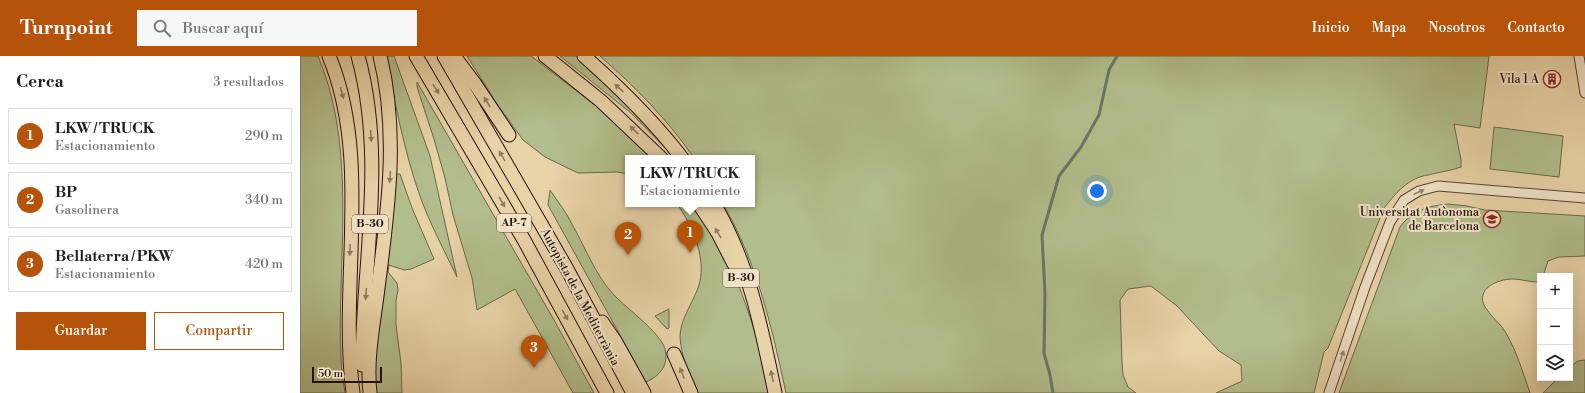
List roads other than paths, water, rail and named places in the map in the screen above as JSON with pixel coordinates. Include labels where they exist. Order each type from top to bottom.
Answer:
[{"type":"highway","points":[[329,56],[344,99],[349,142],[352,186],[349,345],[353,393]]},
{"type":"highway","name":"B-30","points":[[358,56],[367,94],[372,144],[370,220],[362,346],[363,393]]},
{"type":"highway","points":[[370,393],[372,336],[386,225],[391,162],[391,131],[387,88],[380,56]]},
{"type":"highway","name":"Autopista de la Mediterrània","points":[[416,56],[520,233],[607,393]]},
{"type":"highway","name":"Autopista de la Mediterrània","points":[[444,56],[567,269],[633,393]]},
{"type":"highway","points":[[454,56],[475,84],[509,135]]},
{"type":"highway","points":[[546,56],[630,126],[658,155]]},
{"type":"highway","points":[[584,56],[628,96],[656,126],[680,155]]},
{"type":"highway","name":"B-30","points":[[701,207],[718,233],[749,297],[768,360],[775,393]]},
{"type":"highway","points":[[716,207],[744,266],[756,304],[768,360]]},
{"type":"highway","points":[[567,269],[615,341],[644,393]]},
{"type":"highway","points":[[674,354],[691,393]]},
{"type":"street","points":[[1579,56],[1585,93]]},
{"type":"street","points":[[1329,393],[1390,222],[1404,200],[1419,191],[1438,186],[1585,198]]},
{"type":"waterway","points":[[1053,393],[1044,353],[1045,293],[1042,235],[1059,176],[1081,147],[1099,115],[1109,70],[1117,56]]},
{"type":"place","name":"Vila 1 A","points":[[1552,79]]},
{"type":"place","name":"Universitat Autònoma de Barcelona","points":[[1492,219]]},
{"type":"place","name":"LKW / TRUCK","points":[[690,253]]},
{"type":"place","name":"BP","points":[[628,255]]},
{"type":"place","name":"Bellaterra / PKW","points":[[534,368]]}]
